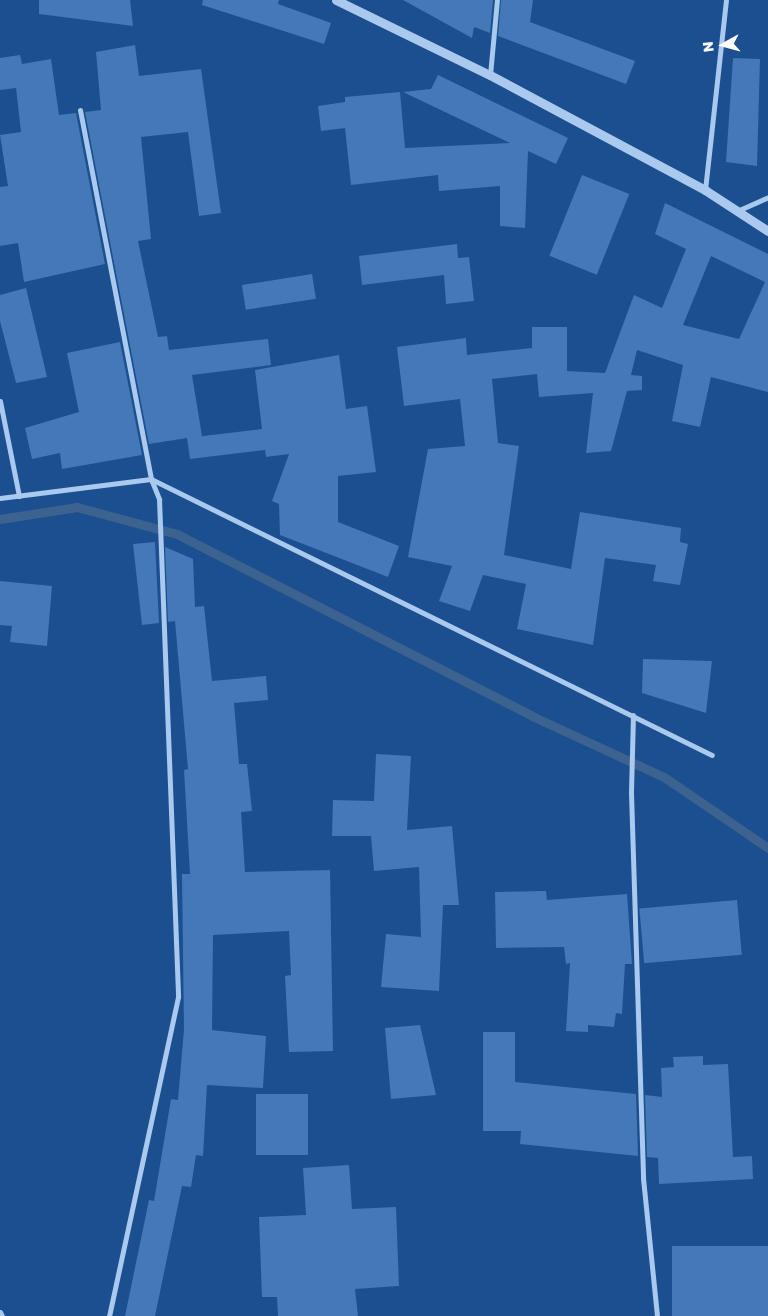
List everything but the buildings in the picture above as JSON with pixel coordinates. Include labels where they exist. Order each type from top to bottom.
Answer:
[{"type":"street","points":[[336,0],[490,75],[705,190],[734,213],[768,231]]},
{"type":"street","points":[[490,75],[497,0]]},
{"type":"street","points":[[705,190],[726,0]]},
{"type":"street","points":[[80,110],[151,479],[159,499],[178,997],[109,1316]]},
{"type":"street","points":[[734,213],[768,197]]},
{"type":"street","points":[[0,401],[19,496]]},
{"type":"street","points":[[0,498],[151,479],[712,755]]},
{"type":"street","points":[[633,715],[630,743],[630,792],[643,1178],[657,1316]]},
{"type":"street","points":[[0,1312],[2,1316]]},
{"type":"waterway","points":[[0,519],[77,507],[177,534],[532,716],[664,777],[768,848]]}]
